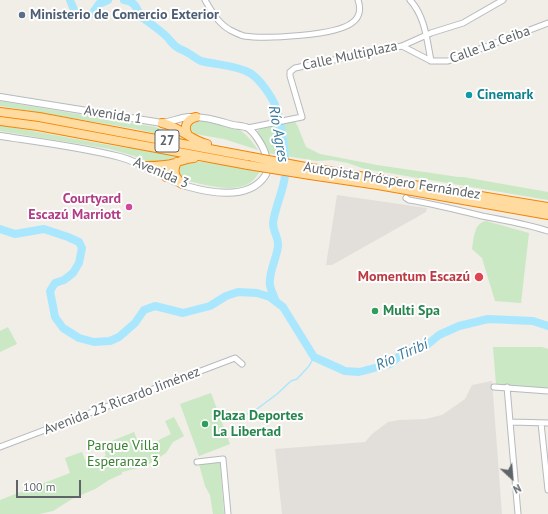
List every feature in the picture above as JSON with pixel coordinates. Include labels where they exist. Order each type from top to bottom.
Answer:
[{"type":"highway","name":"Autopista Próspero Fernández","points":[[0,112],[46,119],[378,185],[548,216]]},
{"type":"highway","points":[[188,135],[186,132],[186,125],[190,120],[196,117]]},
{"type":"highway","name":"Autopista Próspero Fernández","points":[[0,121],[38,126],[238,163],[248,159]]},
{"type":"highway","points":[[162,123],[176,127],[200,142],[223,148],[248,159]]},
{"type":"highway","points":[[146,166],[156,166],[177,162],[188,158],[238,163]]},
{"type":"highway","points":[[177,162],[174,173],[182,184]]},
{"type":"highway","points":[[166,177],[177,162]]},
{"type":"highway","name":"Autopista Próspero Fernández","points":[[310,171],[548,206]]},
{"type":"street","points":[[205,0],[222,25],[231,31],[244,36],[275,37],[324,32],[345,27],[353,22],[358,15],[360,10],[358,0]]},
{"type":"street","name":"Calle La Ceiba","points":[[410,0],[418,8],[431,61]]},
{"type":"street","name":"Calle Multiplaza","points":[[248,128],[302,117],[290,76],[290,72],[295,68],[402,46],[431,33],[463,23],[503,0]]},
{"type":"street","name":"Calle La Ceiba","points":[[402,46],[431,61],[448,61],[548,23]]},
{"type":"street","name":"Avenida 1","points":[[0,96],[162,123],[188,117],[196,117],[248,128]]},
{"type":"street","points":[[256,137],[262,126]]},
{"type":"street","name":"Avenida 3","points":[[0,136],[102,153],[130,160],[146,166],[182,184],[211,191],[232,193],[244,192],[255,186],[264,178],[267,172],[268,162],[264,151],[256,137],[248,128]]},
{"type":"street","points":[[406,198],[548,231]]},
{"type":"street","name":"Avenida 23 Ricardo Jiménez","points":[[0,447],[235,358],[242,364]]},
{"type":"street","points":[[494,387],[548,391]]},
{"type":"street","points":[[507,387],[518,514]]},
{"type":"street","points":[[510,422],[548,423]]},
{"type":"street","points":[[541,423],[548,490]]},
{"type":"street","points":[[196,462],[223,459],[228,514]]},
{"type":"shaded area","points":[[337,195],[427,208],[426,212],[332,265],[326,265]]},
{"type":"shaded area","points":[[492,381],[502,514],[282,514],[275,449],[365,442],[372,434],[388,422],[425,419],[442,415],[465,399],[472,385]]},
{"type":"green space","points":[[0,101],[155,127],[180,135],[189,141],[136,129],[0,106]]},
{"type":"green space","points":[[199,120],[233,126],[245,134],[258,150],[224,139],[195,134],[191,130],[190,126],[194,121]]},
{"type":"green space","points":[[294,120],[306,147],[320,154],[377,165],[463,177],[548,192],[548,200],[365,169],[348,163],[332,160],[317,161],[268,153],[256,134],[258,130],[267,126]]},
{"type":"green space","points":[[0,125],[114,146],[174,154],[179,157],[152,164],[134,156],[110,149],[0,131]]},
{"type":"green space","points":[[195,161],[261,170],[251,182],[244,186],[235,188],[217,187],[182,180],[179,178],[178,164]]},
{"type":"green space","points":[[486,221],[529,233],[521,303],[495,301],[482,258],[472,249],[477,228],[482,222]]},
{"type":"green space","points":[[8,327],[17,344],[0,352],[0,331]]},
{"type":"green space","points":[[493,347],[542,347],[548,349],[548,389],[496,384]]},
{"type":"green space","name":"Plaza Deportes La Libertad","points":[[211,393],[230,444],[199,456],[180,404]]},
{"type":"green space","name":"Parque Villa Esperanza 3","points":[[174,417],[184,436],[173,442],[166,453],[146,466],[122,472],[122,474],[95,489],[72,499],[53,511],[39,514],[0,514],[0,500],[70,473],[65,458],[82,452],[88,467],[101,460],[106,455],[102,445],[134,432],[141,449],[171,434],[165,421]]},
{"type":"green space","points":[[220,461],[224,514],[213,514],[210,495],[205,486],[199,464]]},
{"type":"waterway","name":"Río Agres","points":[[70,0],[75,12],[83,17],[92,14],[99,4],[108,0]]},
{"type":"waterway","name":"Río Agres","points":[[124,0],[132,3],[143,18],[178,48],[201,61],[245,70],[254,76],[269,93],[278,114],[285,151],[285,176],[273,223],[278,240],[278,246],[271,271],[270,285],[276,302]]},
{"type":"waterway","name":"Río Tiribí","points":[[0,229],[15,234],[44,229],[79,242],[82,248],[79,263],[73,273],[64,280],[55,283],[50,291],[55,317],[63,328],[79,338],[94,342],[110,341],[119,337],[135,323],[144,310],[155,306],[183,313],[210,306],[226,296],[238,292],[257,293],[270,297],[283,307],[314,357],[345,371],[359,372],[390,364],[404,352],[427,345],[439,335],[459,326],[488,319],[533,321],[548,326]]},
{"type":"waterway","points":[[225,415],[229,417],[243,416],[257,409],[291,381],[297,379],[309,366],[314,357]]},
{"type":"place","name":"Ministerio de Comercio Exterior","points":[[22,15]]},
{"type":"place","name":"Cinemark","points":[[469,95]]},
{"type":"place","name":"Courtyard Escazú Marriott","points":[[129,207]]},
{"type":"place","name":"Momentum Escazú","points":[[479,277]]},
{"type":"place","name":"Multi Spa","points":[[375,311]]},
{"type":"place","name":"Plaza Deportes La Libertad","points":[[205,424]]}]
